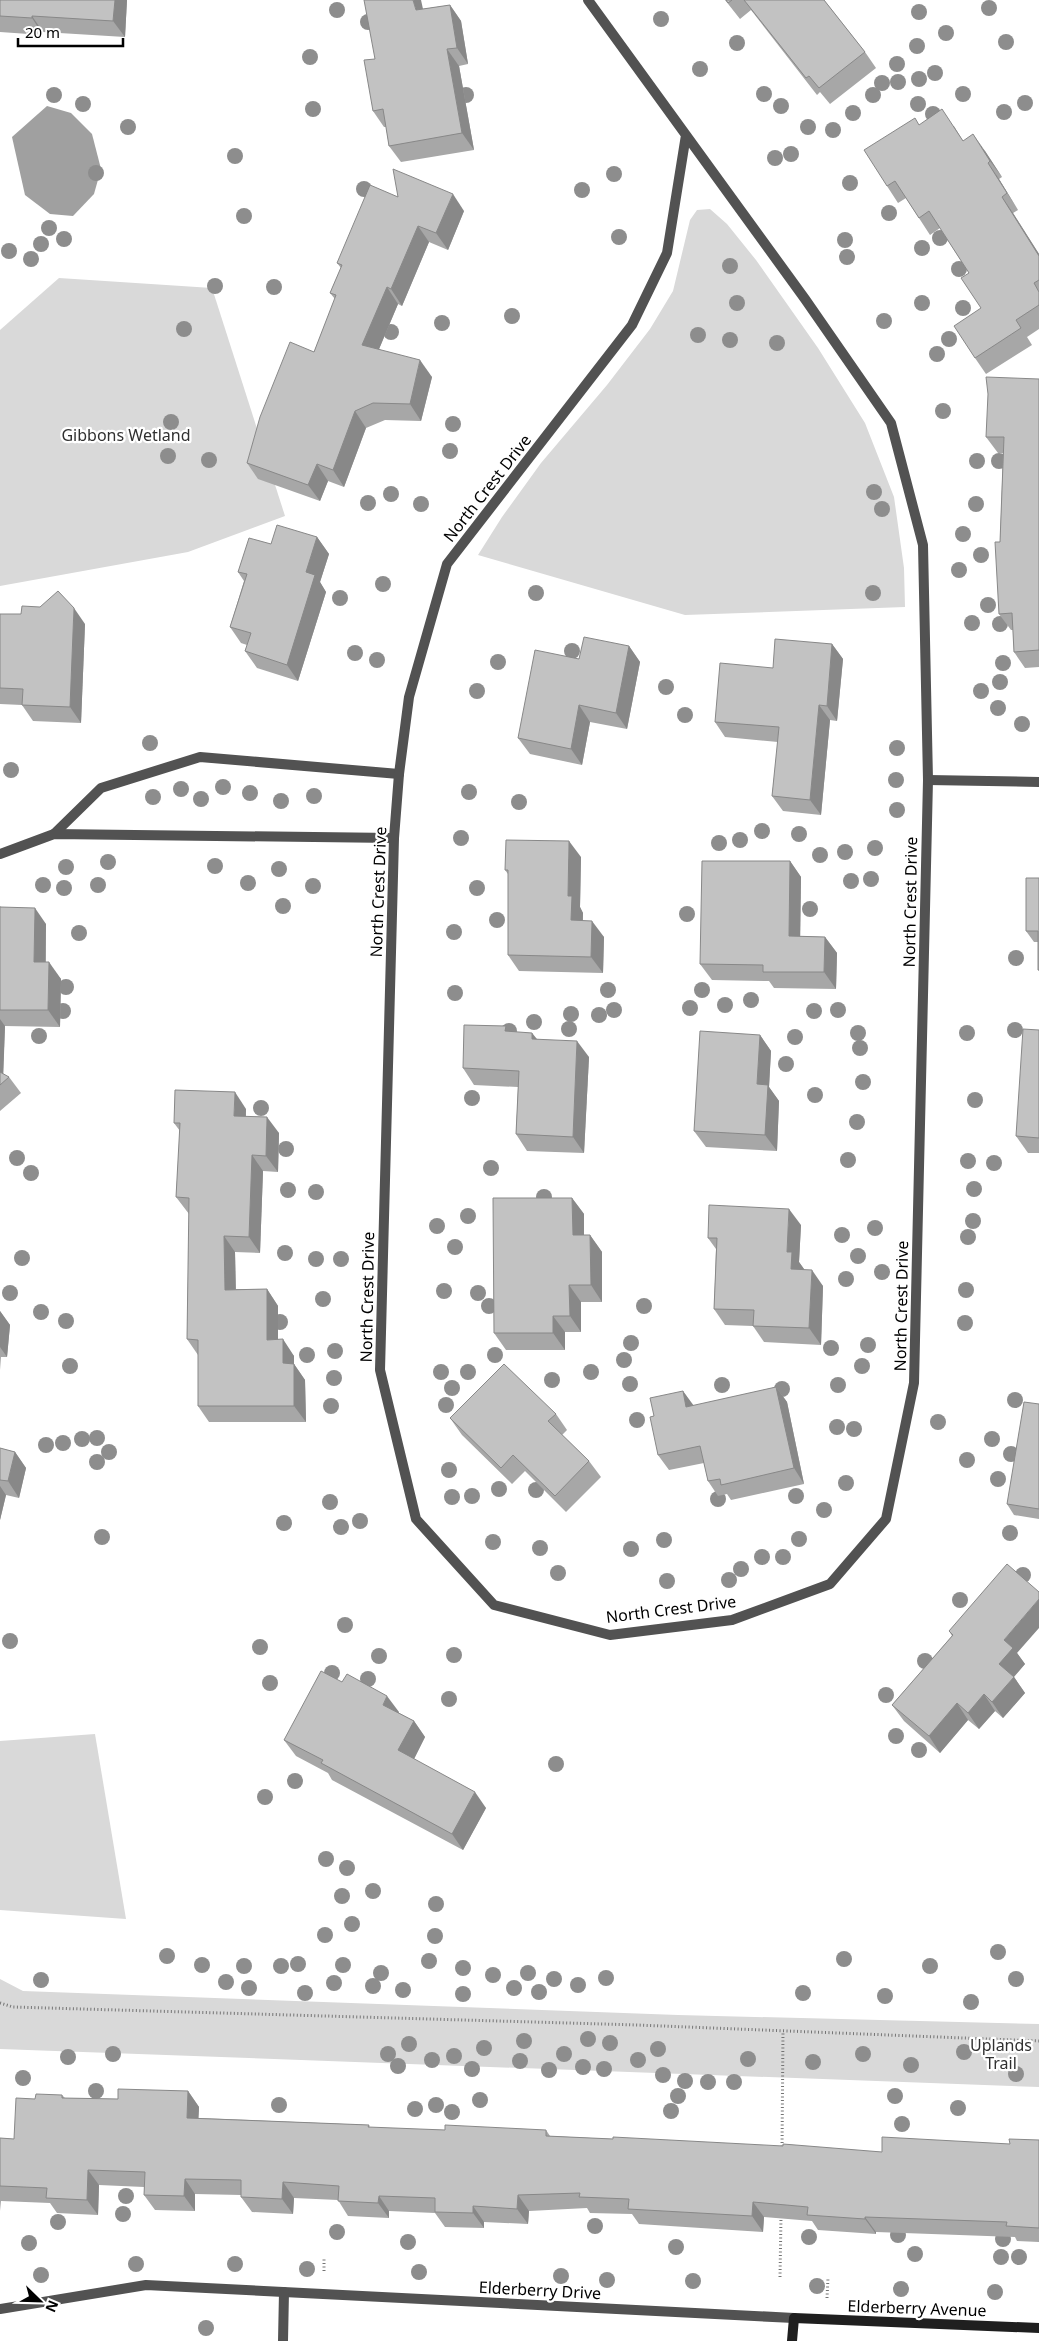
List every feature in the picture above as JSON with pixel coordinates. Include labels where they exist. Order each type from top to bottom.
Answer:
[{"type":"street","name":"North Crest Drive","points":[[588,0],[686,135],[805,299],[891,423],[923,544],[928,780],[914,1382],[886,1520],[830,1584],[732,1620],[610,1635],[494,1605],[416,1519],[380,1370],[394,838],[399,774],[409,697],[447,564],[632,325],[668,253],[686,135]]},
{"type":"street","points":[[54,834],[101,788],[200,757],[399,774]]},
{"type":"street","points":[[928,780],[1039,782]]},
{"type":"street","points":[[0,854],[54,834],[394,838]]},
{"type":"street","name":"Elderberry Drive","points":[[0,2309],[146,2285],[794,2318]]},
{"type":"street","points":[[283,2341],[284,2292]]},
{"type":"street","points":[[792,2341],[794,2318]]},
{"type":"street","name":"Elderberry Avenue","points":[[794,2318],[1039,2328]]},
{"type":"path","points":[[0,2003],[13,2007],[783,2031],[1039,2041]]},
{"type":"path","points":[[782,2158],[783,2031]]},
{"type":"path","points":[[780,2277],[781,2208]]},
{"type":"green space","points":[[710,209],[727,224],[756,260],[818,348],[865,423],[894,497],[904,568],[905,607],[685,615],[478,555],[502,517],[541,463],[607,385],[650,329],[673,291],[690,220],[697,210]]},
{"type":"green space","name":"Gibbons Wetland","points":[[59,278],[212,288],[285,516],[188,552],[0,586],[0,330]]},
{"type":"green space","points":[[95,1734],[126,1919],[0,1910],[0,1741]]},
{"type":"green space","name":"Uplands Trail","points":[[0,1979],[23,1991],[678,2015],[1039,2024],[1039,2087],[0,2049]]},
{"type":"shaded area","points":[[47,106],[71,113],[92,134],[101,169],[94,194],[73,216],[50,214],[25,195],[12,137]]},
{"type":"building","points":[[0,0],[115,0],[113,21],[0,16]]},
{"type":"building","points":[[364,0],[413,0],[416,10],[450,5],[457,48],[447,49],[462,133],[389,146],[383,109],[373,111],[364,60],[375,59]]},
{"type":"building","points":[[744,0],[824,0],[865,52],[819,88],[809,76],[806,78]]},
{"type":"building","points":[[942,109],[963,141],[973,134],[1007,193],[1002,197],[1039,256],[1039,280],[1034,283],[1039,292],[1039,305],[1016,320],[1021,328],[975,358],[954,326],[981,308],[961,278],[969,273],[929,211],[919,218],[895,181],[887,186],[864,150],[915,118],[919,125]]},
{"type":"building","points":[[393,169],[453,194],[436,233],[418,226],[391,289],[387,287],[362,345],[420,360],[410,404],[373,403],[355,411],[333,470],[317,464],[308,485],[247,463],[260,417],[290,342],[314,352],[336,295],[330,293],[342,265],[337,263],[370,185],[398,197]]},
{"type":"building","points":[[986,377],[1039,379],[1039,650],[1014,652],[1012,613],[999,614],[995,542],[1000,542],[1004,437],[986,437],[988,394]]},
{"type":"building","points":[[277,525],[317,537],[306,572],[315,575],[287,665],[245,651],[251,633],[230,627],[247,574],[238,572],[249,538],[271,544]]},
{"type":"building","points":[[58,591],[74,608],[70,707],[22,705],[23,689],[0,688],[0,614],[21,614],[22,606],[40,607]]},
{"type":"building","points":[[584,637],[629,646],[616,713],[579,705],[571,749],[518,738],[535,650],[579,659]]},
{"type":"building","points":[[775,639],[832,644],[827,706],[819,705],[810,800],[772,796],[779,727],[715,722],[720,663],[773,668]]},
{"type":"building","points":[[506,840],[569,841],[568,896],[572,896],[571,920],[592,921],[591,957],[508,955],[508,870],[505,870]]},
{"type":"building","points":[[702,861],[790,861],[789,936],[825,937],[824,972],[763,972],[763,965],[700,964]]},
{"type":"building","points":[[1026,878],[1039,878],[1039,970],[1038,931],[1026,931]]},
{"type":"building","points":[[0,907],[35,908],[34,962],[49,962],[48,1010],[0,1010]]},
{"type":"building","points":[[464,1025],[506,1026],[505,1031],[532,1033],[532,1039],[577,1041],[573,1137],[516,1134],[519,1071],[463,1068]]},
{"type":"building","points":[[1023,1029],[1039,1030],[1039,1138],[1016,1136]]},
{"type":"building","points":[[700,1031],[760,1035],[757,1084],[768,1085],[765,1135],[694,1131]]},
{"type":"building","points":[[0,1072],[9,1077],[0,1085]]},
{"type":"building","points":[[175,1090],[235,1092],[234,1116],[267,1117],[266,1156],[252,1155],[249,1237],[224,1236],[225,1290],[267,1289],[267,1340],[283,1339],[283,1363],[294,1364],[294,1406],[198,1406],[198,1340],[187,1339],[189,1198],[176,1197],[180,1123],[174,1123]]},
{"type":"building","points":[[493,1198],[572,1198],[573,1235],[590,1235],[591,1285],[569,1285],[570,1316],[553,1316],[553,1333],[494,1333]]},
{"type":"building","points":[[709,1205],[789,1209],[787,1252],[792,1252],[791,1269],[812,1270],[809,1328],[753,1326],[754,1310],[714,1309],[717,1238],[708,1238]]},
{"type":"building","points":[[504,1364],[556,1414],[548,1421],[589,1461],[555,1496],[513,1455],[501,1468],[450,1418]]},
{"type":"building","points":[[776,1387],[794,1468],[721,1485],[720,1479],[708,1481],[700,1446],[658,1455],[650,1417],[654,1416],[650,1398],[683,1391],[686,1407]]},
{"type":"building","points":[[1024,1402],[1039,1404],[1039,1509],[1007,1504]]},
{"type":"building","points":[[0,1448],[15,1452],[8,1481],[0,1480]]},
{"type":"building","points":[[1007,1564],[1039,1592],[1039,1599],[1004,1640],[1013,1648],[999,1664],[1014,1677],[992,1702],[984,1694],[968,1713],[957,1703],[929,1736],[892,1705],[953,1635],[949,1631]]},
{"type":"building","points":[[321,1671],[342,1682],[347,1674],[387,1696],[383,1705],[414,1721],[398,1750],[475,1792],[452,1834],[321,1763],[323,1760],[284,1740]]},
{"type":"building","points":[[118,2089],[188,2091],[187,2118],[445,2130],[445,2125],[546,2130],[546,2136],[613,2139],[613,2137],[783,2146],[783,2144],[882,2152],[882,2137],[1010,2144],[1009,2139],[1039,2140],[1039,2228],[1006,2226],[1007,2222],[865,2217],[865,2219],[807,2215],[808,2207],[753,2202],[752,2216],[628,2209],[629,2199],[579,2197],[580,2193],[518,2195],[517,2209],[473,2206],[473,2213],[435,2212],[435,2198],[379,2196],[378,2203],[338,2201],[339,2186],[283,2182],[282,2199],[241,2197],[241,2180],[185,2179],[184,2196],[144,2195],[145,2172],[88,2170],[87,2200],[46,2198],[47,2188],[0,2186],[0,2138],[14,2139],[16,2098],[35,2099],[36,2094],[62,2095],[62,2098],[118,2099]]}]
